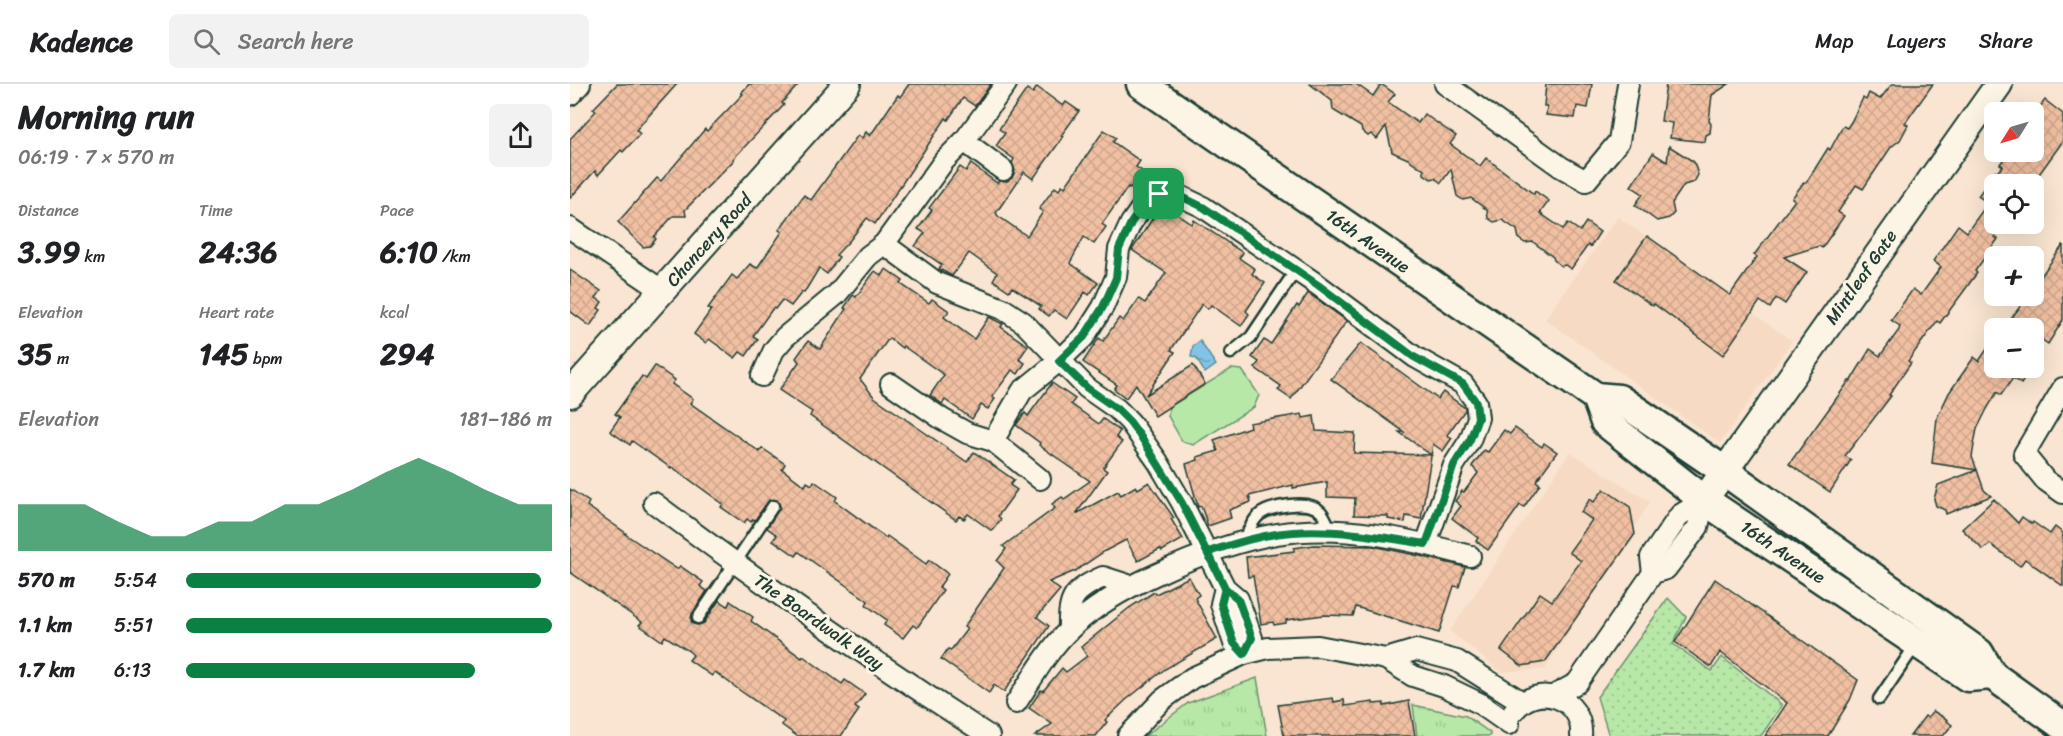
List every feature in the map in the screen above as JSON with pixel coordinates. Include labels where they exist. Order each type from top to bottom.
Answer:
[{"type":"main road","name":"16th Avenue","points":[[1141,84],[1596,398],[1619,399],[1723,471],[1979,653],[1992,675],[2063,726]]},
{"type":"main road","name":"16th Avenue","points":[[1596,398],[1605,422],[1704,500],[1968,677],[1992,675]]},
{"type":"street","points":[[570,95],[580,84]]},
{"type":"street","name":"Chancery Road","points":[[570,394],[847,84]]},
{"type":"street","points":[[762,376],[774,350],[785,337],[830,301],[868,256],[884,244],[944,161],[964,141],[1006,84]]},
{"type":"street","points":[[1444,84],[1561,167],[1586,181],[1620,141],[1628,84]]},
{"type":"street","name":"Mintleaf Gate","points":[[1704,500],[1999,84]]},
{"type":"street","points":[[964,141],[1003,170]]},
{"type":"street","points":[[993,441],[1023,391],[1084,337],[1103,307],[1116,278],[1119,249],[1131,223],[1143,206],[1159,194],[1176,194],[1203,207],[1296,270],[1414,357],[1463,384],[1476,402],[1478,418],[1470,440],[1454,465],[1426,544]]},
{"type":"street","points":[[570,228],[663,291]]},
{"type":"street","points":[[884,244],[937,283],[1003,309],[1023,322],[1087,388],[1117,409],[1130,422],[1158,462],[1208,552],[1225,588],[1238,599],[1252,638],[1244,654]]},
{"type":"street","points":[[891,384],[967,433],[993,441],[1040,479]]},
{"type":"street","points":[[2063,388],[2024,454],[2044,480],[2063,493]]},
{"type":"street","points":[[1553,696],[1577,683],[1653,573],[1651,557],[1674,523],[1680,515],[1704,500]]},
{"type":"street","name":"The Boardwalk Way","points":[[654,503],[735,564],[988,736]]},
{"type":"street","points":[[1016,703],[1038,668],[1069,630],[1131,586],[1208,552],[1244,541],[1286,533],[1332,531],[1426,544],[1470,556]]},
{"type":"street","points":[[1128,736],[1162,700],[1192,678],[1244,654],[1268,648],[1318,646],[1386,660],[1413,676],[1461,679],[1522,702]]},
{"type":"street","points":[[1386,660],[1416,650],[1457,661],[1461,679],[1479,703],[1508,730],[1514,711],[1522,702],[1537,695],[1553,696],[1568,703],[1580,727]]},
{"type":"street","points":[[1577,683],[1575,703],[1580,727]]},
{"type":"lane","points":[[1231,353],[1251,337],[1296,270]]},
{"type":"lane","points":[[1244,541],[1259,514],[1272,508],[1309,505],[1319,510],[1332,531]]},
{"type":"lane","points":[[698,618],[773,506]]},
{"type":"lane","points":[[1879,699],[1918,643]]},
{"type":"shaded area","points":[[1618,217],[1792,341],[1720,443],[1545,319]]},
{"type":"shaded area","points":[[1570,452],[1650,502],[1545,669],[1501,672],[1450,631]]},
{"type":"green space","points":[[1231,369],[1242,370],[1259,395],[1254,407],[1193,445],[1182,441],[1168,416],[1169,407]]},
{"type":"green space","points":[[1668,598],[1686,617],[1673,644],[1712,671],[1722,657],[1782,705],[1761,736],[1609,736],[1597,697]]},
{"type":"green space","points":[[1257,678],[1267,736],[1145,736],[1188,703]]},
{"type":"green space","points":[[1413,705],[1466,716],[1490,733],[1490,736],[1417,736]]},
{"type":"water","points":[[1200,341],[1216,365],[1205,373],[1196,358],[1191,357],[1193,346]]},
{"type":"building","points":[[617,84],[677,84],[636,130],[640,134],[623,152],[621,150],[598,175],[595,171],[570,198],[570,139],[596,111],[593,109]]},
{"type":"building","points":[[749,84],[799,84],[782,103],[784,105],[685,210],[686,216],[673,216],[654,237],[656,239],[650,246],[643,247],[618,222],[657,178],[661,181],[705,129],[707,131],[743,94],[741,93]]},
{"type":"building","points":[[909,84],[991,84],[975,106],[963,98],[948,120],[946,118],[875,224],[867,218],[836,255],[839,257],[827,274],[819,268],[804,293],[802,292],[791,306],[782,300],[775,309],[773,308],[753,336],[758,339],[746,356],[740,352],[735,358],[709,339],[706,343],[694,334],[711,310],[708,308],[732,275],[737,279],[750,264],[757,268],[782,232],[779,230],[804,195],[811,200],[858,135],[862,138],[866,132],[870,136],[898,95],[900,97]]},
{"type":"building","points":[[1310,84],[1356,84],[1373,96],[1381,84],[1395,94],[1388,102],[1418,123],[1424,114],[1456,136],[1450,144],[1480,166],[1486,158],[1534,194],[1535,191],[1549,201],[1540,213],[1563,229],[1568,223],[1580,231],[1586,222],[1600,232],[1571,269],[1565,265],[1561,266],[1533,242],[1525,243],[1519,239],[1517,230],[1502,220],[1494,222],[1488,218],[1487,210],[1471,198],[1463,200],[1457,196],[1451,169],[1441,183],[1435,178],[1431,179],[1424,174],[1424,170],[1392,152],[1386,126],[1377,139],[1371,134],[1368,136],[1361,127],[1333,110],[1332,101]]},
{"type":"building","points":[[1546,84],[1592,84],[1588,108],[1577,106],[1575,118],[1546,115],[1547,106],[1544,106]]},
{"type":"building","points":[[1666,84],[1729,84],[1712,95],[1710,133],[1706,135],[1705,142],[1670,138],[1672,123],[1661,121]]},
{"type":"building","points":[[1892,84],[1933,84],[1905,123],[1908,125],[1900,140],[1891,147],[1863,189],[1856,185],[1838,212],[1844,216],[1822,248],[1819,246],[1784,257],[1807,272],[1785,304],[1776,298],[1770,308],[1760,301],[1723,355],[1654,304],[1653,306],[1616,280],[1647,236],[1730,295],[1757,257],[1754,255],[1795,200],[1792,198],[1804,182],[1806,183],[1828,148],[1830,150],[1843,126],[1847,128],[1863,98],[1866,100],[1869,93],[1880,99]]},
{"type":"building","points":[[1037,87],[1063,106],[1066,102],[1079,111],[1033,179],[1024,172],[996,213],[998,216],[1027,236],[1043,212],[1039,209],[1055,187],[1059,190],[1062,185],[1065,187],[1104,130],[1116,138],[1113,142],[1140,161],[1136,167],[1142,171],[1102,224],[1106,227],[1094,244],[1084,237],[1070,263],[1098,283],[1089,295],[1085,292],[1067,319],[1054,310],[1049,316],[1039,309],[1041,306],[1012,287],[1009,291],[993,280],[997,273],[969,253],[952,276],[939,269],[942,265],[915,246],[925,233],[918,229],[932,210],[929,208],[960,167],[966,171],[971,164],[997,183],[1012,178],[1015,171],[1012,163],[1014,159],[996,146],[1005,133],[999,129],[1027,89],[1033,93]]},
{"type":"building","points":[[2045,100],[2063,114],[2063,141],[2039,174],[1995,174],[2003,166],[2000,164],[2002,162],[2044,162]]},
{"type":"building","points":[[1669,146],[1694,162],[1698,175],[1694,182],[1684,185],[1672,203],[1674,213],[1669,218],[1657,221],[1635,205],[1643,194],[1631,186],[1653,153],[1667,162]]},
{"type":"building","points":[[1984,188],[1984,200],[1978,196]]},
{"type":"building","points":[[1168,208],[1192,224],[1194,220],[1243,253],[1239,258],[1255,269],[1252,274],[1265,283],[1246,311],[1249,314],[1241,326],[1211,305],[1208,309],[1202,304],[1171,350],[1175,352],[1146,395],[1193,365],[1205,384],[1155,416],[1136,384],[1126,398],[1114,389],[1117,385],[1083,362],[1099,338],[1103,341],[1119,318],[1123,321],[1139,299],[1145,303],[1166,273],[1132,250],[1158,210],[1165,213]]},
{"type":"building","points":[[1984,209],[1984,234],[1997,234],[1995,237],[1998,239],[1993,246],[1984,246],[1984,258],[1975,271],[1977,273],[1940,323],[1937,321],[1908,361],[1911,363],[1889,395],[1891,396],[1845,456],[1851,460],[1830,492],[1789,464],[1850,382],[1870,349],[1880,356],[1899,330],[1900,326],[1891,320],[1913,289],[1921,295],[1941,267],[1933,261],[1958,225],[1967,232]]},
{"type":"building","points":[[2063,245],[2063,320],[2048,344],[2044,341],[2044,318],[2012,318],[2020,306],[2044,306],[2044,272]]},
{"type":"building","points":[[886,269],[903,281],[901,284],[929,303],[932,299],[949,311],[944,317],[974,339],[989,317],[1003,324],[1001,327],[1028,346],[1019,359],[1025,363],[1018,374],[1012,370],[992,397],[995,399],[988,409],[981,405],[972,419],[945,400],[942,404],[930,395],[944,375],[889,338],[860,379],[874,397],[967,462],[974,452],[1014,480],[1010,485],[1017,490],[998,516],[1001,519],[992,531],[968,514],[964,519],[959,516],[956,520],[810,416],[812,412],[779,390],[799,362],[796,358],[808,341],[820,349],[853,295],[856,297],[875,271],[882,276]]},
{"type":"building","points":[[570,270],[601,291],[596,298],[602,302],[598,308],[601,310],[590,326],[570,311]]},
{"type":"building","points":[[1308,293],[1347,321],[1291,399],[1278,390],[1281,386],[1255,368],[1259,362],[1252,357],[1264,340],[1271,344],[1297,305],[1299,307]]},
{"type":"building","points":[[1361,343],[1438,399],[1443,392],[1465,408],[1447,435],[1452,438],[1443,451],[1433,444],[1421,519],[1406,516],[1405,522],[1388,519],[1388,516],[1354,515],[1355,498],[1327,497],[1327,482],[1293,488],[1293,485],[1249,496],[1251,502],[1229,510],[1231,518],[1208,526],[1201,506],[1198,507],[1186,464],[1198,460],[1197,457],[1218,451],[1214,440],[1250,427],[1249,423],[1302,414],[1303,418],[1314,416],[1316,431],[1355,433],[1354,453],[1431,455],[1399,432],[1404,432],[1331,379]]},
{"type":"building","points":[[1984,354],[1984,378],[2013,378],[2001,395],[1997,392],[1977,429],[1972,457],[1977,470],[1932,463],[1937,418],[1949,393],[1974,357],[1979,361]]},
{"type":"building","points":[[655,366],[675,380],[672,384],[693,399],[690,403],[760,452],[762,448],[785,464],[782,469],[805,486],[807,482],[812,485],[814,481],[837,497],[835,501],[886,538],[887,536],[926,564],[929,560],[948,574],[939,587],[943,590],[917,628],[913,625],[903,638],[884,625],[887,620],[866,605],[868,601],[799,552],[796,556],[773,540],[777,535],[767,528],[780,507],[777,500],[769,500],[755,520],[751,522],[747,519],[744,523],[721,507],[723,504],[672,467],[632,441],[630,445],[610,431],[620,417],[615,414],[642,376],[646,379]]},
{"type":"building","points":[[2013,378],[2025,378],[2021,384]]},
{"type":"building","points":[[1052,383],[1075,399],[1071,404],[1099,424],[1103,419],[1120,431],[1116,437],[1122,442],[1103,468],[1107,471],[1076,514],[1118,491],[1121,495],[1136,486],[1138,489],[1149,482],[1174,518],[1171,519],[1183,539],[1138,561],[1126,540],[1075,571],[1049,582],[1060,590],[1037,617],[1049,626],[1004,692],[994,685],[989,693],[941,659],[967,629],[964,627],[1004,568],[997,561],[1006,549],[1003,546],[1055,508],[1052,504],[1062,497],[1064,499],[1090,481],[1039,445],[1040,443],[1016,425],[1025,413],[1028,416]]},
{"type":"building","points":[[1515,428],[1542,447],[1544,443],[1557,452],[1536,481],[1540,484],[1524,507],[1520,505],[1488,550],[1476,541],[1478,538],[1452,518],[1461,506],[1455,501],[1478,473],[1472,466],[1484,450],[1488,452],[1504,430],[1510,434]]},
{"type":"building","points":[[1977,470],[1984,490],[1991,496],[1946,514],[1945,510],[1936,506],[1934,499],[1938,485]]},
{"type":"building","points":[[570,489],[589,502],[587,506],[625,534],[677,569],[680,566],[703,582],[700,586],[707,591],[692,614],[693,624],[704,623],[719,600],[728,606],[730,601],[753,617],[751,621],[802,658],[803,656],[842,684],[845,680],[865,694],[855,707],[859,710],[841,736],[797,736],[782,725],[784,721],[715,672],[712,676],[689,660],[693,655],[689,651],[665,636],[662,641],[639,625],[642,622],[570,572]]},
{"type":"building","points":[[1604,489],[1630,507],[1635,534],[1545,662],[1522,666],[1501,650],[1540,593],[1552,601],[1581,561],[1569,552],[1592,520],[1581,512],[1590,499],[1594,502]]},
{"type":"building","points":[[1994,499],[2018,523],[2022,517],[2050,534],[2055,527],[2063,533],[2063,586],[2025,559],[2020,566],[1990,544],[1983,550],[1962,529]]},
{"type":"building","points":[[1314,545],[1373,546],[1465,567],[1459,587],[1454,586],[1439,633],[1356,607],[1353,616],[1324,615],[1286,620],[1286,623],[1274,625],[1273,622],[1261,624],[1253,576],[1248,577],[1246,557],[1294,551],[1294,548]]},
{"type":"building","points":[[1189,577],[1199,595],[1195,598],[1217,639],[1165,669],[1126,700],[1105,720],[1107,722],[1096,736],[1035,736],[1052,724],[1029,708],[1041,690],[1043,691],[1062,668],[1066,672],[1087,656],[1081,647],[1129,608],[1154,592],[1156,594]]},
{"type":"building","points":[[1715,579],[1858,680],[1850,700],[1828,736],[1765,736],[1787,703],[1720,652],[1711,667],[1675,642]]},
{"type":"building","points":[[1333,698],[1334,702],[1344,700],[1345,706],[1373,702],[1373,704],[1384,703],[1384,706],[1409,701],[1415,736],[1284,736],[1278,705]]},
{"type":"building","points":[[1933,711],[1952,725],[1943,736],[1910,736],[1925,716],[1928,718]]},
{"type":"route","points":[[1159,194],[1143,206],[1131,223],[1119,249],[1116,278],[1103,307],[1084,337],[1059,361],[1087,388],[1117,409],[1130,422],[1158,462],[1182,503],[1225,588],[1221,604],[1234,643],[1244,654],[1252,638],[1238,599],[1225,588],[1208,552],[1244,541],[1294,532],[1332,531],[1426,544],[1454,465],[1470,440],[1478,418],[1476,402],[1463,384],[1414,357],[1318,285],[1203,207],[1176,194],[1159,194]]}]
